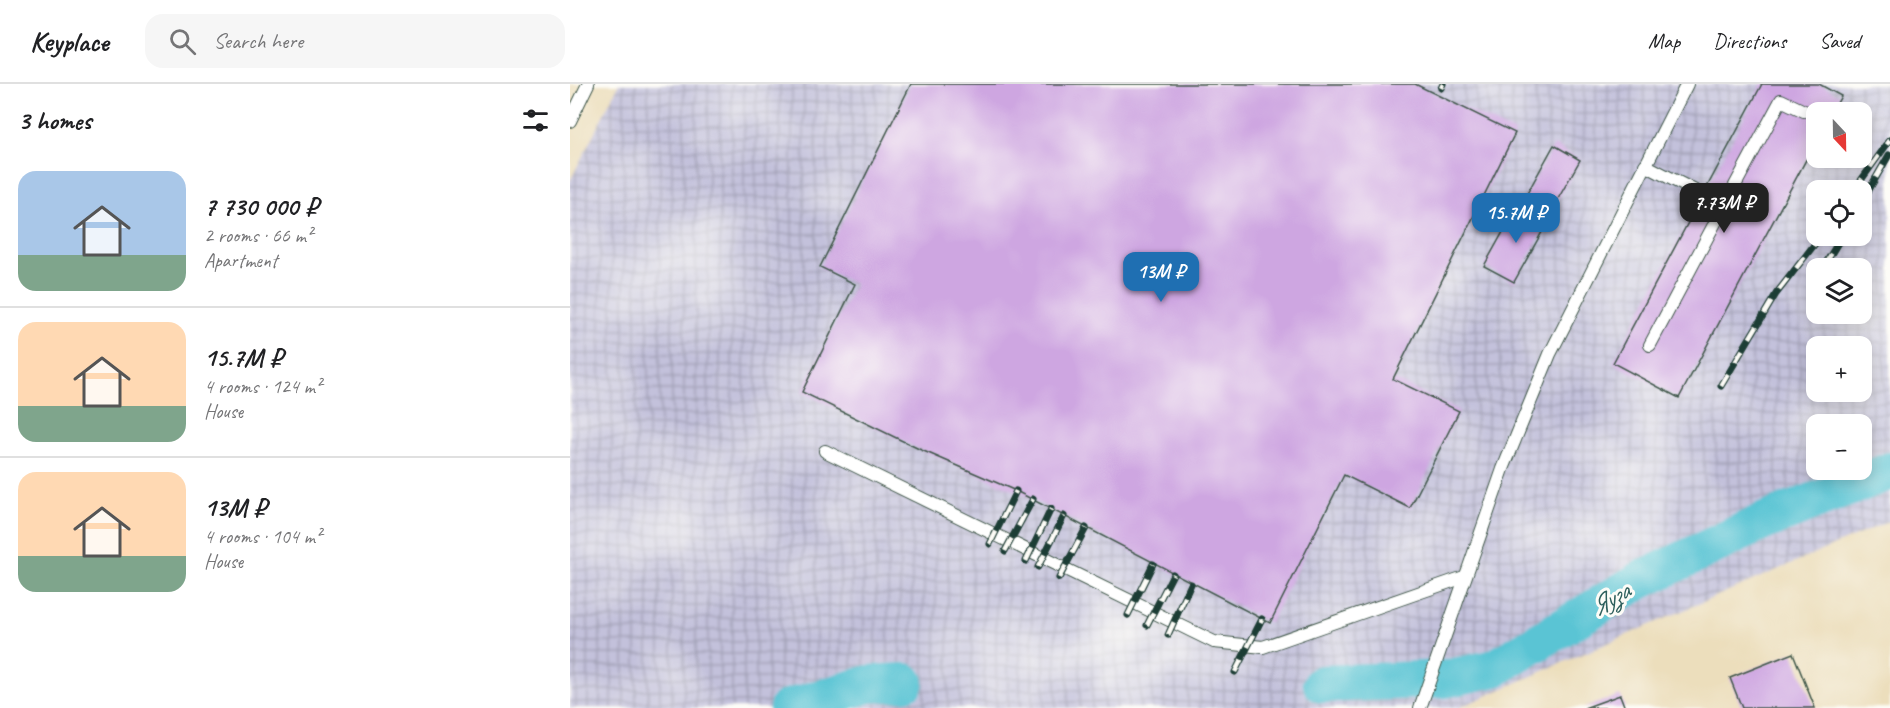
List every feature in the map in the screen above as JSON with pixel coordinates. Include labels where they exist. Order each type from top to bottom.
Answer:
[{"type":"lane","points":[[570,121],[588,84]]},
{"type":"lane","points":[[1420,708],[1453,606],[1503,469],[1550,354],[1683,85]]},
{"type":"lane","points":[[1650,345],[1781,100],[1804,111]]},
{"type":"lane","points":[[1645,165],[1724,206]]},
{"type":"lane","points":[[825,451],[1214,642],[1263,647],[1464,577]]},
{"type":"shaded area","points":[[619,84],[1890,84],[1890,521],[1458,708],[570,708],[570,181]]},
{"type":"building","points":[[911,84],[1415,84],[1515,133],[1393,379],[1459,411],[1410,508],[1344,475],[1270,623],[1016,491],[919,449],[802,392],[855,284],[820,267]]},
{"type":"building","points":[[1762,84],[1819,84],[1841,96],[1838,102],[1806,102],[1806,160],[1679,398],[1613,363]]},
{"type":"building","points":[[1554,145],[1580,160],[1550,213],[1524,199]]},
{"type":"building","points":[[1517,207],[1547,223],[1514,282],[1484,266]]},
{"type":"building","points":[[1793,653],[1815,708],[1742,708],[1730,678]]},
{"type":"building","points":[[1620,695],[1625,708],[1584,708]]},
{"type":"waterway","name":"Яуза","points":[[1322,684],[1445,679],[1495,668],[1641,580],[1763,522],[1890,471]]},
{"type":"waterway","name":"Яуза","points":[[788,708],[869,684],[905,682]]},
{"type":"railway","points":[[1441,88],[1443,84]]},
{"type":"railway","points":[[1861,180],[1890,140]]},
{"type":"railway","points":[[1872,185],[1889,155]]},
{"type":"railway","points":[[1721,386],[1776,294],[1813,246]]},
{"type":"railway","points":[[1829,258],[1836,246]]},
{"type":"railway","points":[[990,544],[1016,491]]},
{"type":"railway","points":[[1005,551],[1033,499]]},
{"type":"railway","points":[[1026,561],[1051,509]]},
{"type":"railway","points":[[1038,567],[1064,516]]},
{"type":"railway","points":[[1059,578],[1086,528]]},
{"type":"railway","points":[[1128,615],[1153,564]]},
{"type":"railway","points":[[1147,625],[1173,574]]},
{"type":"railway","points":[[1168,635],[1191,584]]},
{"type":"railway","points":[[1235,672],[1262,619]]}]
